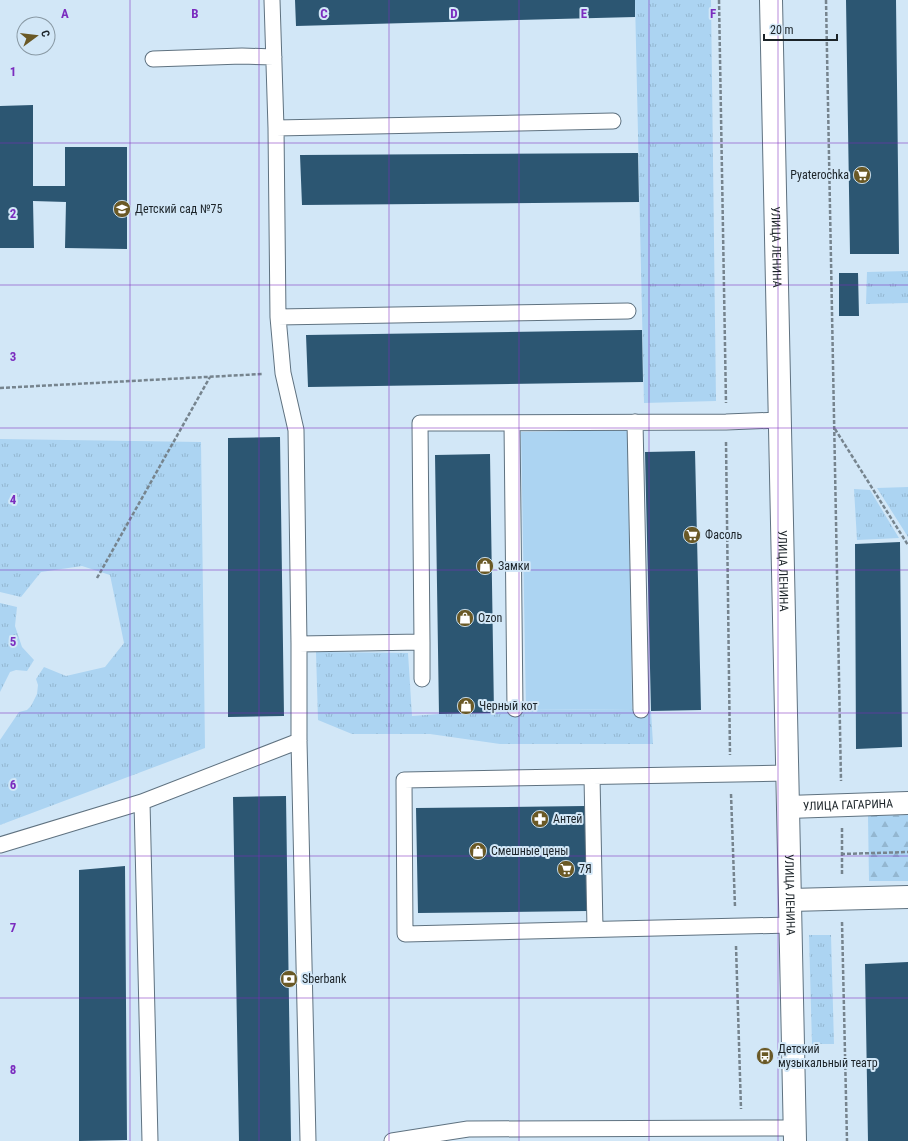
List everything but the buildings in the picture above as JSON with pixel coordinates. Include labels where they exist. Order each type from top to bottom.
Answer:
[{"type":"street","name":"УЛИЦА ЛЕНИНА","points":[[771,0],[794,1134]]},
{"type":"street","name":"УЛИЦА ГАГАРИНА","points":[[788,807],[908,803]]},
{"type":"street","points":[[790,900],[908,897]]},
{"type":"lane","points":[[272,0],[276,128],[278,317],[283,373],[296,430],[299,741],[308,1141]]},
{"type":"lane","points":[[153,59],[242,56],[274,57]]},
{"type":"lane","points":[[276,128],[613,121]]},
{"type":"lane","points":[[278,317],[628,311]]},
{"type":"lane","points":[[422,679],[420,423],[726,422],[780,420]]},
{"type":"lane","points":[[634,422],[641,710]]},
{"type":"lane","points":[[512,423],[515,709]]},
{"type":"lane","points":[[299,644],[422,642]]},
{"type":"lane","points":[[0,845],[142,802],[299,741]]},
{"type":"lane","points":[[787,773],[404,780],[405,934],[790,925]]},
{"type":"lane","points":[[592,777],[595,929]]},
{"type":"lane","points":[[142,802],[150,1141]]},
{"type":"lane","points":[[392,1141],[468,1129],[684,1135],[741,1128],[794,1134]]},
{"type":"path","points":[[719,0],[730,774],[741,1128]]},
{"type":"path","points":[[826,0],[847,1141]]},
{"type":"path","points":[[0,388],[283,373]]},
{"type":"path","points":[[97,578],[210,377]]},
{"type":"path","points":[[834,428],[908,545]]},
{"type":"path","points":[[841,854],[908,852]]},
{"type":"green space","points":[[635,0],[711,0],[716,401],[644,403]]},
{"type":"green space","points":[[908,271],[908,303],[866,304],[867,272]]},
{"type":"green space","points":[[628,430],[632,709],[526,710],[521,432]]},
{"type":"green space","points":[[0,439],[201,442],[205,748],[0,825],[0,740],[19,712],[27,710],[31,706],[37,694],[38,685],[36,679],[44,667],[66,676],[105,667],[124,643],[110,575],[82,566],[41,572],[21,597],[0,592]]},
{"type":"green space","points":[[908,487],[908,537],[877,488]]},
{"type":"green space","points":[[854,489],[870,490],[899,538],[857,540]]},
{"type":"green space","points":[[0,603],[17,607],[15,626],[22,647],[34,660],[27,671],[16,670],[10,672],[0,692]]},
{"type":"green space","points":[[316,652],[408,653],[412,716],[494,713],[515,709],[632,709],[651,711],[653,744],[500,744],[430,734],[352,734],[318,720]]},
{"type":"green space","points":[[908,815],[908,881],[869,881],[868,816]]},
{"type":"green space","points":[[809,935],[831,935],[834,1044],[812,1044]]},
{"type":"place","name":"Pyaterochka","points":[[862,175]]},
{"type":"place","name":"Детский сад №75","points":[[122,209]]},
{"type":"place","name":"Фасоль","points":[[692,535]]},
{"type":"place","name":"Замки","points":[[485,566]]},
{"type":"place","name":"Ozon","points":[[465,618]]},
{"type":"place","name":"Черный кот","points":[[466,706]]},
{"type":"place","name":"Антей","points":[[540,819]]},
{"type":"place","name":"Смешные цены","points":[[478,851]]},
{"type":"place","name":"7Я","points":[[566,869]]},
{"type":"place","name":"Sberbank","points":[[289,979]]},
{"type":"place","name":"Детский музыкальный театр","points":[[765,1056]]}]
